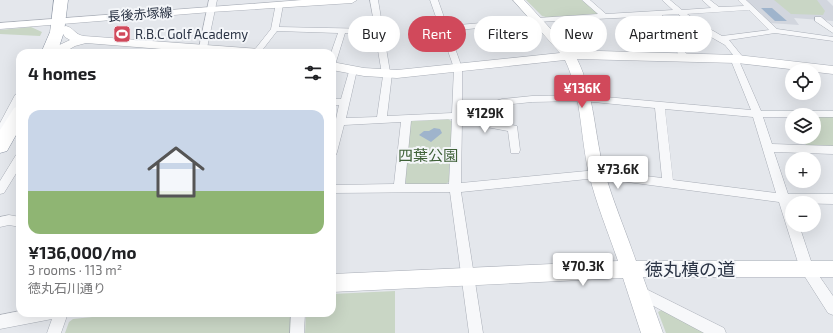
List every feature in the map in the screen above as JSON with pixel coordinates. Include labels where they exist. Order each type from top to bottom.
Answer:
[{"type":"highway","points":[[56,49],[57,32],[64,23],[62,1]]},
{"type":"highway","points":[[0,146],[16,119]]},
{"type":"highway","points":[[0,154],[16,128]]},
{"type":"street","name":"長後赤塚線","points":[[0,26],[64,23],[212,4],[279,5],[352,0]]},
{"type":"street","points":[[374,0],[377,16]]},
{"type":"street","points":[[434,0],[440,16]]},
{"type":"street","points":[[518,0],[533,16]]},
{"type":"street","points":[[586,0],[604,16]]},
{"type":"street","points":[[666,0],[700,27],[728,43],[738,56],[736,63],[757,114],[785,201]]},
{"type":"street","points":[[706,0],[718,10]]},
{"type":"street","points":[[742,0],[775,31]]},
{"type":"street","points":[[64,23],[68,34],[72,37],[87,40],[197,49],[212,4]]},
{"type":"street","points":[[261,49],[275,29],[279,5]]},
{"type":"street","points":[[607,17],[750,8]]},
{"type":"street","points":[[818,19],[833,31]]},
{"type":"street","points":[[542,26],[569,56],[579,80],[597,174],[652,333]]},
{"type":"street","points":[[275,29],[348,31]]},
{"type":"street","points":[[336,50],[342,31]]},
{"type":"street","points":[[720,39],[775,31],[833,39]]},
{"type":"street","points":[[61,49],[71,43],[87,40]]},
{"type":"street","points":[[381,120],[387,74],[383,52]]},
{"type":"street","points":[[453,52],[458,68],[455,188],[476,333]]},
{"type":"street","points":[[681,52],[685,58]]},
{"type":"street","points":[[336,67],[387,74],[569,56],[599,55],[737,59],[832,72]]},
{"type":"street","points":[[353,70],[344,102],[336,122],[457,116],[502,102],[532,99],[583,98],[757,114],[833,114]]},
{"type":"street","points":[[0,132],[16,102]]},
{"type":"street","points":[[336,102],[344,102]]},
{"type":"street","points":[[660,105],[668,183]]},
{"type":"street","points":[[457,116],[481,123],[513,128],[514,150]]},
{"type":"street","points":[[399,188],[406,118]]},
{"type":"street","points":[[768,148],[833,150]]},
{"type":"street","points":[[0,190],[16,164]]},
{"type":"street","points":[[336,189],[455,188],[597,174],[784,198],[833,199]]},
{"type":"street","points":[[0,222],[9,220],[16,221]]},
{"type":"street","points":[[795,232],[807,269],[833,308]]},
{"type":"street","name":"徳丸槙の道","points":[[336,283],[469,278],[630,269],[833,269]]},
{"type":"street","points":[[638,291],[719,333]]},
{"type":"street","points":[[0,322],[27,317]]},
{"type":"street","points":[[54,333],[60,317]]},
{"type":"street","points":[[297,333],[298,317]]},
{"type":"shaded area","points":[[745,0],[827,0],[833,6],[833,21],[794,18],[799,25],[769,23]]},
{"type":"green space","points":[[526,0],[583,0],[598,14],[550,16],[549,18],[542,16]]},
{"type":"green space","points":[[774,0],[817,0],[825,11],[823,15],[791,14]]},
{"type":"green space","points":[[31,27],[42,32],[40,36],[0,34],[0,30]]},
{"type":"green space","points":[[821,116],[833,117],[833,147],[807,146],[805,144],[821,144]]},
{"type":"green space","name":"四葉公園","points":[[448,119],[453,122],[450,181],[446,184],[407,184],[403,181],[409,123],[412,121]]},
{"type":"green space","points":[[395,291],[395,333],[305,333],[306,317],[336,317],[336,294]]},
{"type":"green space","points":[[663,309],[710,333],[666,333],[658,312]]},
{"type":"green space","points":[[92,317],[292,317],[291,333],[65,333],[69,322],[73,319]]},
{"type":"water","points":[[761,8],[772,8],[787,21],[775,21]]},
{"type":"water","points":[[434,128],[440,129],[442,133],[431,142],[419,135],[424,131],[429,131]]},
{"type":"place","name":"R.B.C Golf Academy","points":[[122,34]]}]
